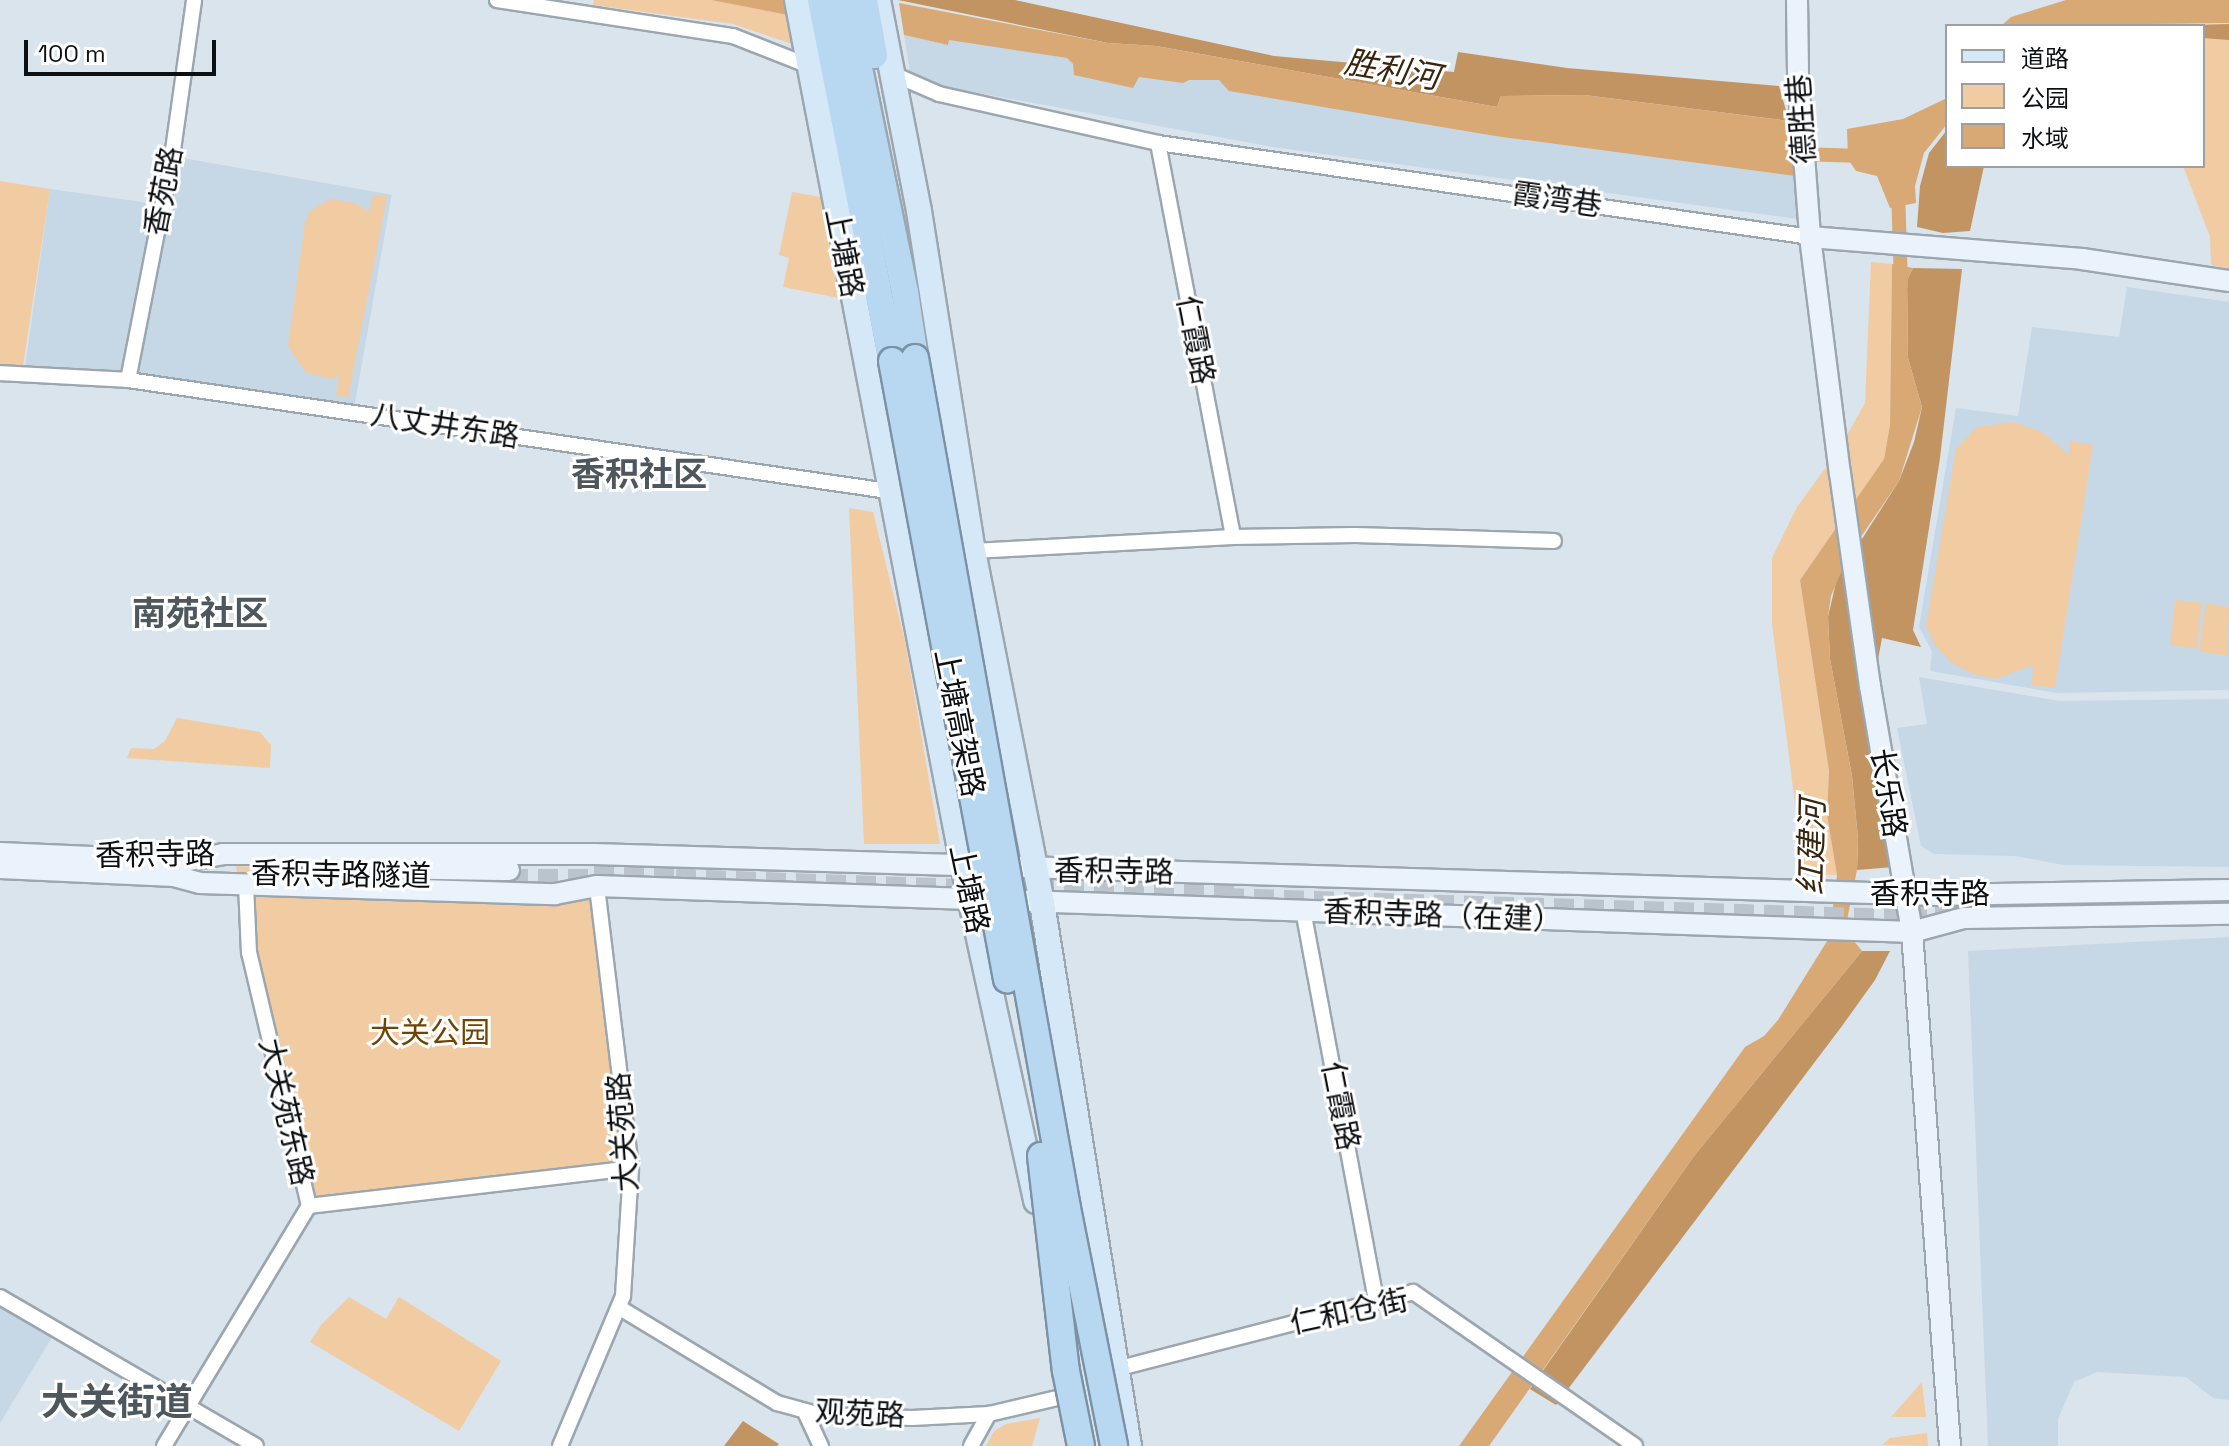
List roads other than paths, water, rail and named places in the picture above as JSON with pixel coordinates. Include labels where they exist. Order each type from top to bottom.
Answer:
[{"type":"highway","name":"上塘高架路","points":[[821,0],[1097,1446]]},
{"type":"highway","name":"上塘高架路","points":[[845,0],[905,292],[1067,1208],[1114,1446]]},
{"type":"highway","points":[[864,0],[899,202],[905,292]]},
{"type":"highway","points":[[801,6],[876,279]]},
{"type":"highway","points":[[1041,1156],[1066,1371],[1081,1446]]},
{"type":"highway","points":[[1067,1208],[1130,1446]]},
{"type":"main road","points":[[878,0],[973,551],[1042,903],[1130,1446]]},
{"type":"main road","name":"德胜巷","points":[[1797,0],[1810,237]]},
{"type":"main road","name":"上塘路","points":[[801,6],[809,66],[888,491],[963,865],[1088,1446]]},
{"type":"main road","name":"霞湾巷","points":[[1810,237],[2082,259],[2229,281]]},
{"type":"main road","name":"长乐路","points":[[1810,237],[1868,672],[1912,932],[1950,1446]]},
{"type":"main road","name":"香积寺路","points":[[0,853],[179,868],[200,883],[555,894],[597,886],[1042,903]]},
{"type":"main road","name":"香积寺路","points":[[0,868],[179,868],[223,854],[594,854],[1904,895],[2229,890]]},
{"type":"main road","name":"大关苑路","points":[[594,854],[597,886]]},
{"type":"main road","name":"香积寺路隧道","points":[[179,868],[202,873],[508,874]]},
{"type":"main road","points":[[1475,881],[1517,890],[1648,892]]},
{"type":"main road","name":"香积寺路（在建）","points":[[1042,903],[1836,930]]},
{"type":"main road","points":[[1487,917],[1513,911],[1647,916]]},
{"type":"main road","name":"香积寺路","points":[[1836,930],[1912,932],[1964,918],[2229,914]]},
{"type":"street","name":"香苑路","points":[[128,380],[173,150],[194,0]]},
{"type":"street","points":[[497,0],[733,36],[809,66]]},
{"type":"street","name":"霞湾巷","points":[[893,74],[939,94],[1158,143],[1810,237]]},
{"type":"street","name":"仁霞路","points":[[1158,143],[1233,537]]},
{"type":"street","name":"八丈井东路","points":[[0,373],[128,380],[888,491]]},
{"type":"street","points":[[973,551],[1233,537],[1355,535],[1554,541]]},
{"type":"street","name":"大关苑东路","points":[[164,1446],[309,1206],[249,953],[246,884]]},
{"type":"street","name":"大关苑路","points":[[560,1446],[620,1308],[631,1168],[597,886]]},
{"type":"street","name":"仁霞路","points":[[1303,910],[1376,1301]]},
{"type":"street","points":[[309,1206],[631,1168]]},
{"type":"street","name":"仁和仓街","points":[[1116,1369],[1413,1292],[1635,1446]]},
{"type":"street","points":[[0,1297],[256,1446]]},
{"type":"street","name":"观苑路","points":[[620,1308],[777,1403],[805,1412],[912,1418],[989,1414],[1078,1394]]},
{"type":"street","points":[[805,1412],[821,1446]]},
{"type":"street","points":[[971,1446],[989,1414]]},
{"type":"water","points":[[711,0],[785,0],[788,15]]},
{"type":"water","points":[[2066,0],[2229,0],[2229,23],[2003,24],[2011,17]]},
{"type":"water","points":[[899,3],[1108,43],[1156,46],[1497,107],[1501,96],[1584,95],[1789,121],[1795,176],[1495,136],[1229,91],[1219,80],[1189,80],[1183,83],[1139,77],[1133,88],[1074,75],[1073,64],[1067,58],[949,40],[948,45],[904,35]]},
{"type":"water","points":[[1945,99],[1945,127],[1924,153],[1915,186],[1916,203],[1890,208],[1877,176],[1856,171],[1848,159],[1847,129],[1903,119]]},
{"type":"water","points":[[1892,264],[1913,268],[1907,280],[1908,358],[1922,407],[1899,481],[1848,556],[1831,596],[1828,617],[1830,659],[1852,776],[1858,839],[1857,870],[1845,930],[1862,951],[1694,1156],[1489,1446],[1459,1446],[1745,1047],[1764,1036],[1778,1020],[1829,938],[1837,875],[1827,815],[1829,771],[1800,580],[1884,459],[1890,425]]},
{"type":"waterway","name":"胜利河","points":[[1795,154],[1866,156]]},
{"type":"waterway","name":"红建河","points":[[1898,189],[1901,285]]},
{"type":"tunnel","points":[[594,870],[694,869]]},
{"type":"tunnel","points":[[508,879],[608,879]]},
{"type":"tunnel","points":[[676,879],[1052,892]]},
{"type":"tunnel","points":[[1034,880],[1241,888]]},
{"type":"tunnel","points":[[1224,898],[1927,920]]},
{"type":"tunnel","points":[[1905,906],[2153,901]]},
{"type":"district","name":"香积社区","points":[[639,475]]},
{"type":"district","name":"南苑社区","points":[[200,614]]},
{"type":"district","name":"大关街道","points":[[117,1403]]},
{"type":"park label","name":"大关公园","points":[[430,1033]]}]
